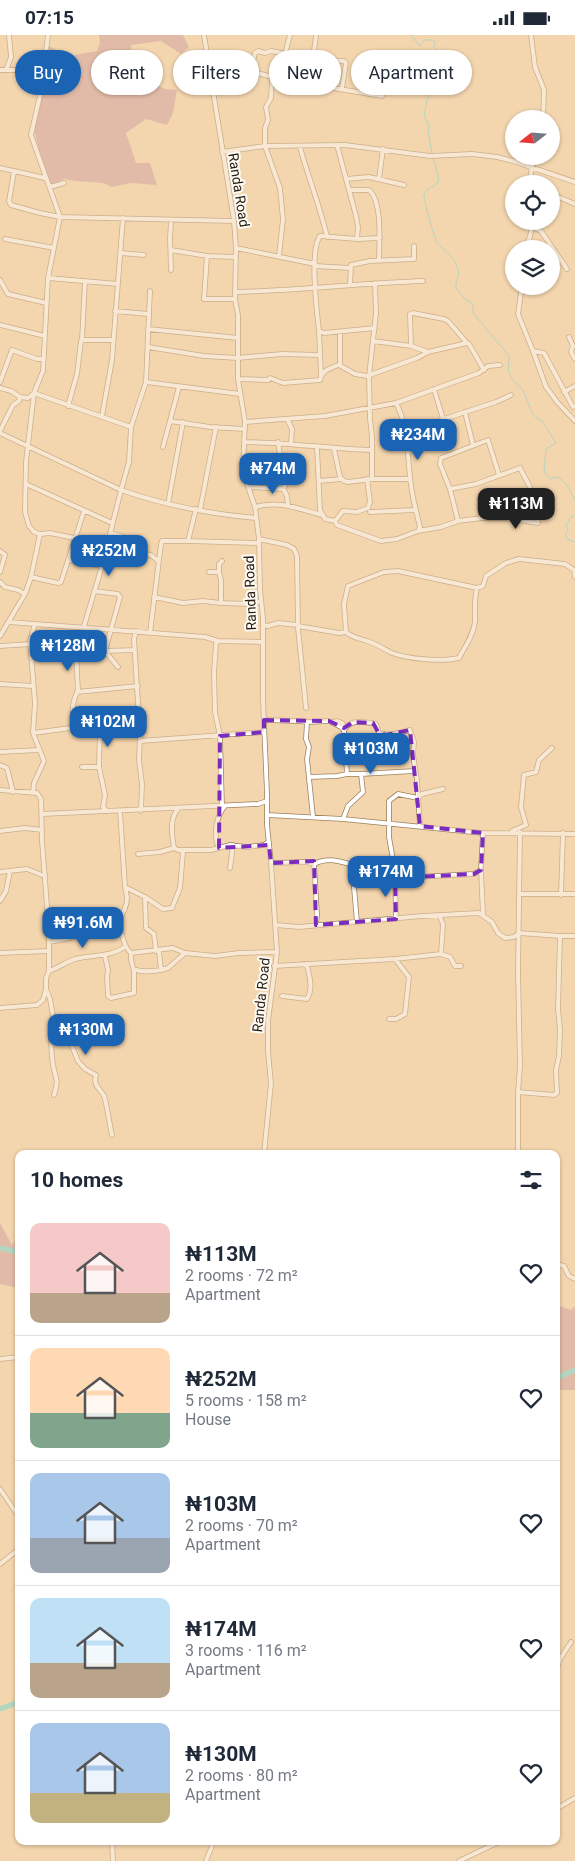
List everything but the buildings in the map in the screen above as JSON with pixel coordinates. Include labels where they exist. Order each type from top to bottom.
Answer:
[{"type":"street","points":[[6,70],[11,57],[9,35]]},
{"type":"street","points":[[46,50],[48,35]]},
{"type":"street","name":"Randa Road","points":[[204,35],[206,50]]},
{"type":"street","points":[[286,50],[290,35]]},
{"type":"street","points":[[314,50],[316,35]]},
{"type":"street","points":[[531,35],[535,63],[544,90],[543,110]]},
{"type":"street","points":[[341,62],[345,62],[342,88],[382,96]]},
{"type":"street","points":[[0,70],[15,70]]},
{"type":"street","points":[[40,95],[31,135],[60,217],[48,278],[43,371],[34,393],[28,445],[27,520],[30,529],[40,534],[50,533],[74,538]]},
{"type":"street","name":"Randa Road","points":[[213,95],[234,221],[236,248],[235,299],[238,310],[238,379],[245,422],[244,475],[255,507],[259,541],[268,843],[277,952],[268,1021],[271,1083],[264,1150]]},
{"type":"street","points":[[271,95],[266,107],[268,120],[265,128],[265,147],[280,188],[283,219],[279,256]]},
{"type":"street","points":[[222,152],[265,147],[337,145],[430,156],[472,154],[491,156],[532,166],[575,182]]},
{"type":"street","points":[[337,145],[358,227],[357,239]]},
{"type":"street","points":[[300,147],[320,208],[327,237]]},
{"type":"street","points":[[379,179],[383,149]]},
{"type":"street","points":[[530,175],[532,166]]},
{"type":"street","points":[[0,168],[45,178]]},
{"type":"street","points":[[14,171],[10,205],[40,213],[60,217],[234,221]]},
{"type":"street","points":[[346,179],[369,177],[404,185]]},
{"type":"street","points":[[50,187],[64,183]]},
{"type":"street","points":[[350,190],[366,189],[372,193],[378,205],[379,261]]},
{"type":"street","points":[[560,198],[575,204]]},
{"type":"street","points":[[102,417],[114,340],[123,218]]},
{"type":"street","points":[[171,220],[171,270]]},
{"type":"street","points":[[539,230],[567,269]]},
{"type":"street","points":[[321,375],[319,331],[314,289],[318,238],[320,236],[380,239]]},
{"type":"street","points":[[5,239],[54,248]]},
{"type":"street","points":[[350,285],[350,268],[353,264],[414,259],[414,246]]},
{"type":"street","points":[[236,248],[315,265],[350,268]]},
{"type":"street","points":[[171,250],[207,256],[236,257]]},
{"type":"street","points":[[121,253],[144,255]]},
{"type":"street","points":[[207,256],[204,299],[235,299]]},
{"type":"street","points":[[48,278],[118,283]]},
{"type":"street","points":[[0,280],[8,294],[46,303]]},
{"type":"street","points":[[68,406],[77,374],[82,340],[85,281]]},
{"type":"street","points":[[235,292],[314,289],[375,283],[423,281]]},
{"type":"street","points":[[372,479],[369,376],[375,328],[377,295],[375,283]]},
{"type":"street","points":[[84,626],[129,462],[131,427],[146,382],[150,291]]},
{"type":"street","points":[[521,295],[518,314],[546,387],[575,421]]},
{"type":"street","points":[[115,311],[148,313]]},
{"type":"street","points":[[411,346],[410,315],[413,313],[444,319],[448,321],[466,343],[484,370]]},
{"type":"street","points":[[0,325],[45,336]]},
{"type":"street","points":[[319,331],[324,333],[375,328]]},
{"type":"street","points":[[148,329],[238,338]]},
{"type":"street","points":[[339,365],[341,362],[340,332]]},
{"type":"street","points":[[569,337],[573,346],[571,352],[575,359]]},
{"type":"street","points":[[82,340],[114,340]]},
{"type":"street","points":[[373,341],[411,346],[428,351]]},
{"type":"street","points":[[238,379],[268,380],[270,378],[283,383],[309,382],[320,380],[321,375],[326,369],[339,365],[356,374],[369,376],[417,358],[428,351],[466,343]]},
{"type":"street","points":[[148,347],[204,356],[238,359],[282,354],[320,355]]},
{"type":"street","points":[[0,382],[12,350],[37,359],[43,359]]},
{"type":"street","points":[[533,351],[544,353],[573,407],[575,406]]},
{"type":"street","points":[[245,422],[325,416],[396,403],[484,370],[491,365],[500,365]]},
{"type":"street","points":[[146,382],[240,394]]},
{"type":"street","points":[[163,447],[179,387]]},
{"type":"street","points":[[564,391],[575,387]]},
{"type":"street","points":[[0,388],[28,399],[34,393]]},
{"type":"street","points":[[434,389],[443,419]]},
{"type":"street","points":[[34,393],[131,427]]},
{"type":"street","points":[[406,434],[511,395]]},
{"type":"street","points":[[20,397],[19,401],[13,405],[0,432],[121,490],[168,504],[256,518]]},
{"type":"street","points":[[396,403],[401,411],[406,434],[410,479],[420,527],[418,531]]},
{"type":"street","points":[[465,412],[473,445]]},
{"type":"street","points":[[287,420],[290,422],[292,429],[291,444]]},
{"type":"street","points":[[170,421],[245,429]]},
{"type":"street","points":[[168,504],[183,422]]},
{"type":"street","points":[[188,541],[198,510],[216,427]]},
{"type":"street","points":[[458,521],[450,489],[440,465],[441,458],[488,440],[498,475]]},
{"type":"street","points":[[244,442],[278,442],[317,448],[371,451]]},
{"type":"street","points":[[278,442],[283,488],[287,496],[288,506]]},
{"type":"street","points":[[317,448],[320,510],[328,521],[335,521]]},
{"type":"street","points":[[334,449],[341,479]]},
{"type":"street","points":[[335,521],[337,525],[381,541],[397,539],[418,531],[441,527],[458,521],[505,518],[538,523],[530,487],[520,468],[476,483],[450,489]]},
{"type":"street","points":[[318,481],[341,479],[348,482],[367,479],[410,479]]},
{"type":"street","points":[[335,521],[343,511],[357,512],[368,508],[370,502],[367,479]]},
{"type":"street","points":[[26,484],[112,523]]},
{"type":"street","points":[[248,487],[283,488]]},
{"type":"street","points":[[255,507],[266,504],[288,506],[322,515]]},
{"type":"street","points":[[370,513],[416,510]]},
{"type":"street","points":[[31,577],[60,583],[84,511]]},
{"type":"street","points":[[111,533],[130,539],[141,553],[151,555],[157,560]]},
{"type":"street","points":[[0,635],[25,593],[31,577],[40,534]]},
{"type":"street","points":[[150,633],[157,585],[157,560],[162,541],[259,541],[287,545],[294,549],[297,556],[298,626],[306,708]]},
{"type":"street","points":[[0,551],[5,555],[0,572]]},
{"type":"street","points":[[477,589],[474,603],[475,621],[473,631],[459,659],[448,661],[433,660],[394,653],[350,636],[346,632],[344,604],[348,586],[365,581],[384,572],[398,571],[477,589],[482,586],[486,576],[506,563],[519,559],[565,564],[574,570],[575,577]]},
{"type":"street","points":[[68,560],[102,566]]},
{"type":"street","points":[[221,603],[218,572],[219,564],[222,561]]},
{"type":"street","points":[[209,572],[218,572]]},
{"type":"street","points":[[0,582],[5,587],[18,589],[25,593]]},
{"type":"street","points":[[94,591],[119,595],[106,651],[118,667]]},
{"type":"street","points":[[154,597],[183,603],[203,601],[254,603],[261,601]]},
{"type":"street","points":[[9,622],[84,626],[205,637],[218,641],[263,642]]},
{"type":"street","points":[[263,625],[278,623],[339,633],[346,632]]},
{"type":"street","points":[[33,792],[34,783],[44,761],[37,739],[33,733],[35,703],[31,644],[35,624]]},
{"type":"street","points":[[136,631],[135,650],[140,725],[139,760],[142,784],[141,811]]},
{"type":"street","points":[[218,641],[216,644],[214,672],[216,711],[220,736],[223,806],[218,817],[216,841],[219,848]]},
{"type":"street","points":[[0,646],[31,644]]},
{"type":"street","points":[[32,655],[76,651],[135,650]]},
{"type":"street","points":[[76,651],[78,691],[72,707],[78,727]]},
{"type":"street","points":[[0,685],[34,686]]},
{"type":"street","points":[[78,691],[138,686]]},
{"type":"street","points":[[264,720],[326,721],[332,722],[344,729]]},
{"type":"street","points":[[344,729],[356,721],[376,724],[379,733],[386,735],[394,735],[410,730],[414,742],[412,755],[417,780],[420,826]]},
{"type":"street","points":[[306,722],[312,817]]},
{"type":"street","points":[[33,733],[78,727],[100,728],[140,725]]},
{"type":"street","points":[[100,728],[99,767],[105,795],[103,807],[107,811]]},
{"type":"street","points":[[344,729],[347,775]]},
{"type":"street","points":[[140,741],[264,733]]},
{"type":"street","points":[[510,832],[526,825],[521,807],[524,775],[536,772],[539,760],[552,748]]},
{"type":"street","points":[[0,752],[39,750]]},
{"type":"street","points":[[0,765],[8,769],[13,792]]},
{"type":"street","points":[[82,767],[99,767]]},
{"type":"street","points":[[309,777],[414,771]]},
{"type":"street","points":[[343,819],[348,806],[362,792],[361,774]]},
{"type":"street","points":[[418,798],[422,794],[443,789]]},
{"type":"street","points":[[0,790],[33,792],[40,795],[49,942],[49,971],[46,978],[44,1001],[37,1005],[0,1008]]},
{"type":"street","points":[[396,919],[389,801],[400,794],[418,798]]},
{"type":"street","points":[[42,814],[178,809],[258,804],[267,801]]},
{"type":"street","points":[[176,849],[172,821],[173,815],[178,809]]},
{"type":"street","points":[[105,956],[108,971],[106,977],[108,996],[111,998],[134,993],[134,969],[131,953],[125,947],[121,930],[122,915],[126,909],[127,899],[120,811]]},
{"type":"street","points":[[267,815],[343,819],[483,833],[575,834]]},
{"type":"street","points":[[0,831],[25,828],[42,830]]},
{"type":"street","points":[[518,1150],[520,832]]},
{"type":"street","points":[[483,833],[481,870],[483,914]]},
{"type":"street","points":[[561,895],[563,833]]},
{"type":"street","points":[[138,854],[176,849],[219,848],[233,845],[247,847],[268,843]]},
{"type":"street","points":[[230,868],[233,845]]},
{"type":"street","points":[[125,887],[163,909],[172,908],[180,888],[183,852],[176,849]]},
{"type":"street","points":[[271,863],[307,861],[314,863],[322,859],[328,859],[353,865],[357,922]]},
{"type":"street","points":[[314,863],[316,925]]},
{"type":"street","points":[[0,872],[27,869],[42,875],[45,873]]},
{"type":"street","points":[[353,876],[357,874],[365,877],[379,875],[395,877],[474,874],[481,870]]},
{"type":"street","points":[[0,901],[6,891],[10,871]]},
{"type":"street","points":[[520,895],[575,894]]},
{"type":"street","points":[[145,897],[146,928],[154,934],[161,969]]},
{"type":"street","points":[[276,925],[299,927],[439,915],[483,914],[492,922],[501,936],[505,938],[514,937],[519,933],[575,936]]},
{"type":"street","points":[[439,915],[443,924],[441,954]]},
{"type":"street","points":[[49,942],[70,938],[73,930],[85,932],[86,935],[113,935],[121,930]]},
{"type":"street","points":[[518,1092],[554,1095],[558,1090],[556,1070],[559,1056],[560,1030],[558,1009],[560,936]]},
{"type":"street","points":[[49,971],[76,959],[105,956],[125,947]]},
{"type":"street","points":[[131,953],[173,949],[185,953],[215,956],[238,953],[277,952]]},
{"type":"street","points":[[0,953],[48,951]]},
{"type":"street","points":[[134,969],[148,971],[168,968],[185,953]]},
{"type":"street","points":[[274,966],[395,959],[441,954],[450,957],[455,965],[461,966]]},
{"type":"street","points":[[389,1019],[396,1019],[405,1014],[409,980],[408,974],[395,959]]},
{"type":"street","points":[[282,995],[307,999],[310,994],[311,980],[307,966],[304,964]]},
{"type":"street","points":[[46,989],[53,1017],[53,1055],[58,1077],[54,1095]]},
{"type":"street","points":[[53,1017],[70,1041],[81,1065],[96,1075],[94,1081],[96,1088],[105,1097],[112,1135]]},
{"type":"street","points":[[560,1265],[564,1266],[569,1276],[575,1279]]},
{"type":"street","points":[[0,1359],[15,1357]]},
{"type":"street","points":[[0,1489],[15,1511]]},
{"type":"street","points":[[0,1564],[15,1552]]},
{"type":"street","points":[[560,1659],[571,1642]]},
{"type":"street","points":[[560,1807],[575,1798]]},
{"type":"street","points":[[112,1845],[113,1861]]},
{"type":"street","points":[[206,1861],[212,1845]]},
{"type":"street","points":[[459,1861],[493,1845]]},
{"type":"highlighted area","points":[[264,720],[329,721],[344,728],[353,722],[373,723],[378,732],[386,735],[410,730],[420,826],[483,833],[481,870],[474,874],[395,878],[396,919],[316,925],[314,861],[271,863],[269,845],[219,848],[220,736],[264,732]]},
{"type":"shaded area","points":[[99,35],[183,35],[189,47],[186,50],[175,50],[161,41],[131,45],[131,50],[97,50],[100,43]]},
{"type":"shaded area","points":[[49,46],[57,50],[49,50]]},
{"type":"shaded area","points":[[91,52],[91,95],[163,95],[163,88],[173,90],[173,95],[176,95],[173,113],[167,125],[146,119],[126,133],[136,163],[150,163],[157,185],[131,183],[112,187],[103,183],[64,179],[52,185],[46,178],[34,130],[41,95],[81,95],[81,54]]},
{"type":"shaded area","points":[[0,1223],[12,1245],[15,1240],[15,1287],[0,1284]]},
{"type":"shaded area","points":[[560,1306],[571,1310],[575,1306],[575,1390],[560,1390]]},
{"type":"waterway","points":[[411,35],[420,46],[424,40],[432,40],[435,42],[434,47],[438,53],[431,60],[437,72],[433,90],[427,100],[424,116],[429,126],[428,131],[432,154]]},
{"type":"waterway","points":[[433,158],[439,179],[424,195],[437,243],[457,265],[456,288],[464,298],[473,304],[473,313],[509,356],[508,368],[511,377],[524,392],[531,411],[542,421],[556,443],[546,449],[544,472],[550,479],[560,478],[567,485],[575,500]]},
{"type":"waterway","points":[[575,515],[570,518],[566,526],[568,530],[565,535],[567,539],[575,542]]},
{"type":"waterway","points":[[0,1248],[15,1251]]},
{"type":"waterway","points":[[560,1376],[575,1370]]},
{"type":"waterway","points":[[0,1709],[15,1703]]}]
